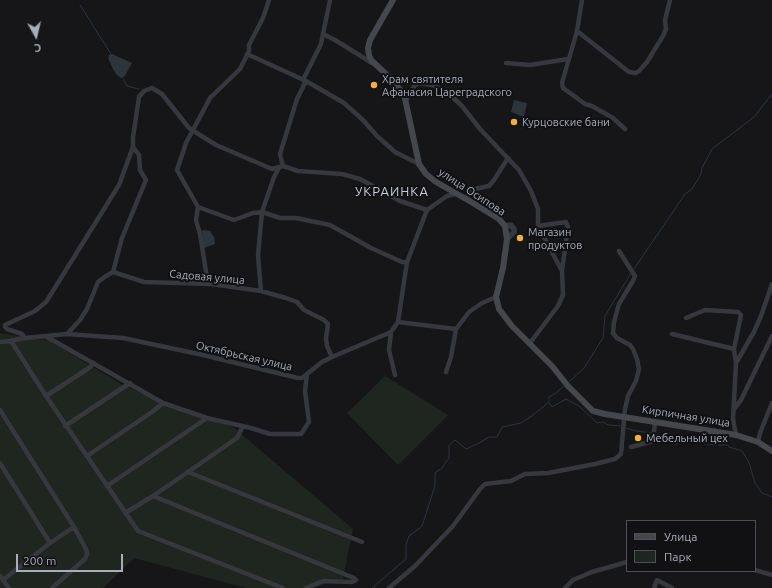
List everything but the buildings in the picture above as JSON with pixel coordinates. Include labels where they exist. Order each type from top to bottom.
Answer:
[{"type":"main road","name":"улица Осипова","points":[[392,0],[370,40],[368,52],[371,60],[400,89],[406,100],[419,164],[426,174],[455,194],[499,219],[505,226],[507,239],[503,268],[496,297]]},
{"type":"main road","points":[[496,297],[499,309],[512,326],[530,344]]},
{"type":"main road","name":"Кирпичная улица","points":[[530,344],[568,386],[593,410],[599,413],[736,435],[758,442],[772,451]]},
{"type":"street","points":[[208,284],[200,234],[196,220],[198,207],[177,170],[186,143],[210,98],[240,69],[247,54],[249,44],[263,18],[269,0]]},
{"type":"street","points":[[261,291],[258,255],[263,217],[262,212],[272,181],[281,167],[280,154],[297,99],[321,44],[330,0]]},
{"type":"street","points":[[582,0],[577,31],[562,83],[563,88],[585,104],[592,106],[613,118],[626,129]]},
{"type":"street","points":[[577,31],[629,72],[636,73],[647,62],[663,36],[666,29],[665,20],[670,0]]},
{"type":"street","points":[[324,34],[376,65]]},
{"type":"street","points":[[321,44],[329,40],[335,40]]},
{"type":"street","points":[[247,54],[305,81],[344,103],[395,152],[419,164]]},
{"type":"street","points":[[506,63],[530,66],[568,59]]},
{"type":"street","points":[[406,100],[415,85],[420,83],[432,84],[446,91],[462,106],[480,129],[519,170],[531,191],[538,209],[538,226],[562,271]]},
{"type":"street","points":[[26,338],[22,334],[7,328],[5,325],[35,311],[46,302],[119,185],[133,147],[132,137],[139,97],[144,91],[152,88],[162,94],[189,128],[216,145],[272,169],[281,167],[298,171],[342,174],[360,179],[400,201],[427,210]]},
{"type":"street","points":[[68,334],[87,309],[98,282],[114,272],[122,238],[146,180],[140,170],[139,155],[133,147]]},
{"type":"street","points":[[466,199],[470,190],[489,186],[508,158]]},
{"type":"street","points":[[267,167],[270,171],[272,181]]},
{"type":"street","points":[[395,375],[389,350],[391,332],[398,322],[407,262],[427,210],[447,196],[455,194]]},
{"type":"street","points":[[198,207],[234,220],[253,213],[262,212],[280,218],[296,218],[330,225],[371,248],[402,262],[407,262]]},
{"type":"street","points":[[530,344],[558,306],[563,295],[562,271],[568,227],[566,222],[538,226]]},
{"type":"street","points":[[389,588],[415,566],[453,526],[480,488],[485,484],[511,481],[525,474],[548,473],[618,458],[621,452],[621,436],[626,402],[638,377],[639,364],[630,345],[617,338],[613,333],[614,322],[619,304],[635,276],[634,272],[619,251]]},
{"type":"street","name":"Садовая улица","points":[[114,272],[144,282],[208,284],[261,291],[297,302],[304,310],[324,320],[328,324],[326,338],[327,346],[332,357]]},
{"type":"street","points":[[736,363],[754,332],[772,284]]},
{"type":"street","points":[[446,372],[451,357],[456,329],[469,312],[482,303],[496,297]]},
{"type":"street","points":[[686,318],[705,310],[738,312],[741,315],[734,349],[736,363],[733,419],[736,435]]},
{"type":"street","points":[[398,322],[456,329]]},
{"type":"street","points":[[76,325],[77,333],[80,336]]},
{"type":"street","points":[[47,336],[163,403],[207,418],[270,434],[301,434],[309,422],[305,391],[307,374],[322,362],[332,357],[391,332]]},
{"type":"street","name":"Октябрьская улица","points":[[0,342],[68,334],[123,338],[203,355],[298,378],[302,378],[307,374]]},
{"type":"street","points":[[672,334],[734,349]]},
{"type":"street","points":[[734,409],[741,400],[772,336]]},
{"type":"street","points":[[10,341],[138,531],[282,588]]},
{"type":"street","points":[[46,396],[89,368],[94,363]]},
{"type":"street","points":[[66,426],[130,383]]},
{"type":"street","points":[[87,456],[163,403]]},
{"type":"street","points":[[758,442],[772,403]]},
{"type":"street","points":[[0,410],[74,527],[86,549],[87,554],[85,559],[52,588]]},
{"type":"street","points":[[107,486],[207,418]]},
{"type":"street","points":[[631,447],[652,441],[655,422]]},
{"type":"street","points":[[125,513],[153,496],[237,438],[243,426]]},
{"type":"street","points":[[0,463],[50,542]]},
{"type":"street","points":[[188,472],[362,542]]},
{"type":"street","points":[[153,496],[356,580],[352,582],[323,581],[306,588]]},
{"type":"street","points":[[9,588],[1,578],[50,542],[74,527]]},
{"type":"street","points":[[565,588],[573,580],[592,572],[626,562]]},
{"type":"street","points":[[756,570],[772,575]]},
{"type":"street","points":[[654,588],[657,580],[672,588]]},
{"type":"green space","points":[[0,333],[50,341],[121,384],[163,403],[233,427],[353,529],[343,579],[311,588],[246,588],[134,558],[103,588],[0,588]]},
{"type":"green space","points":[[385,376],[448,415],[398,465],[347,413]]},
{"type":"shaded area","points":[[112,54],[132,63],[125,76],[121,78],[116,74],[108,58],[109,55]]},
{"type":"shaded area","points":[[514,100],[527,103],[524,117],[511,112]]},
{"type":"shaded area","points":[[203,230],[210,231],[214,237],[215,244],[204,248]]},
{"type":"waterway","points":[[80,5],[111,54]]},
{"type":"waterway","points":[[122,76],[127,86],[139,89]]},
{"type":"waterway","points":[[634,269],[685,194],[692,189],[701,174],[702,168],[712,149],[754,117],[772,94]]},
{"type":"waterway","points":[[569,382],[584,368],[603,338],[605,316],[631,273]]},
{"type":"waterway","points":[[372,588],[406,559],[406,545],[409,536],[422,526],[435,486],[435,473],[442,468],[449,458],[449,445],[455,440],[466,449],[489,437],[497,437],[502,427],[521,423],[549,402],[549,397],[564,386]]},
{"type":"waterway","points":[[549,403],[552,407],[566,399],[579,406],[597,423],[603,422],[608,425],[621,426]]},
{"type":"waterway","points":[[626,428],[652,433]]},
{"type":"waterway","points":[[656,436],[661,440],[676,444],[684,441],[728,445],[729,447],[742,451],[749,462],[755,483],[762,493],[772,497]]},
{"type":"place","name":"Храм святителя Афанасия Цареградского","points":[[374,85]]},
{"type":"place","name":"Курцовские бани","points":[[514,122]]},
{"type":"place","name":"Магазин продуктов","points":[[520,238]]},
{"type":"place","name":"Мебельный цех","points":[[638,438]]},
{"type":"district","name":"УКРАИНКА","points":[[392,192]]}]
